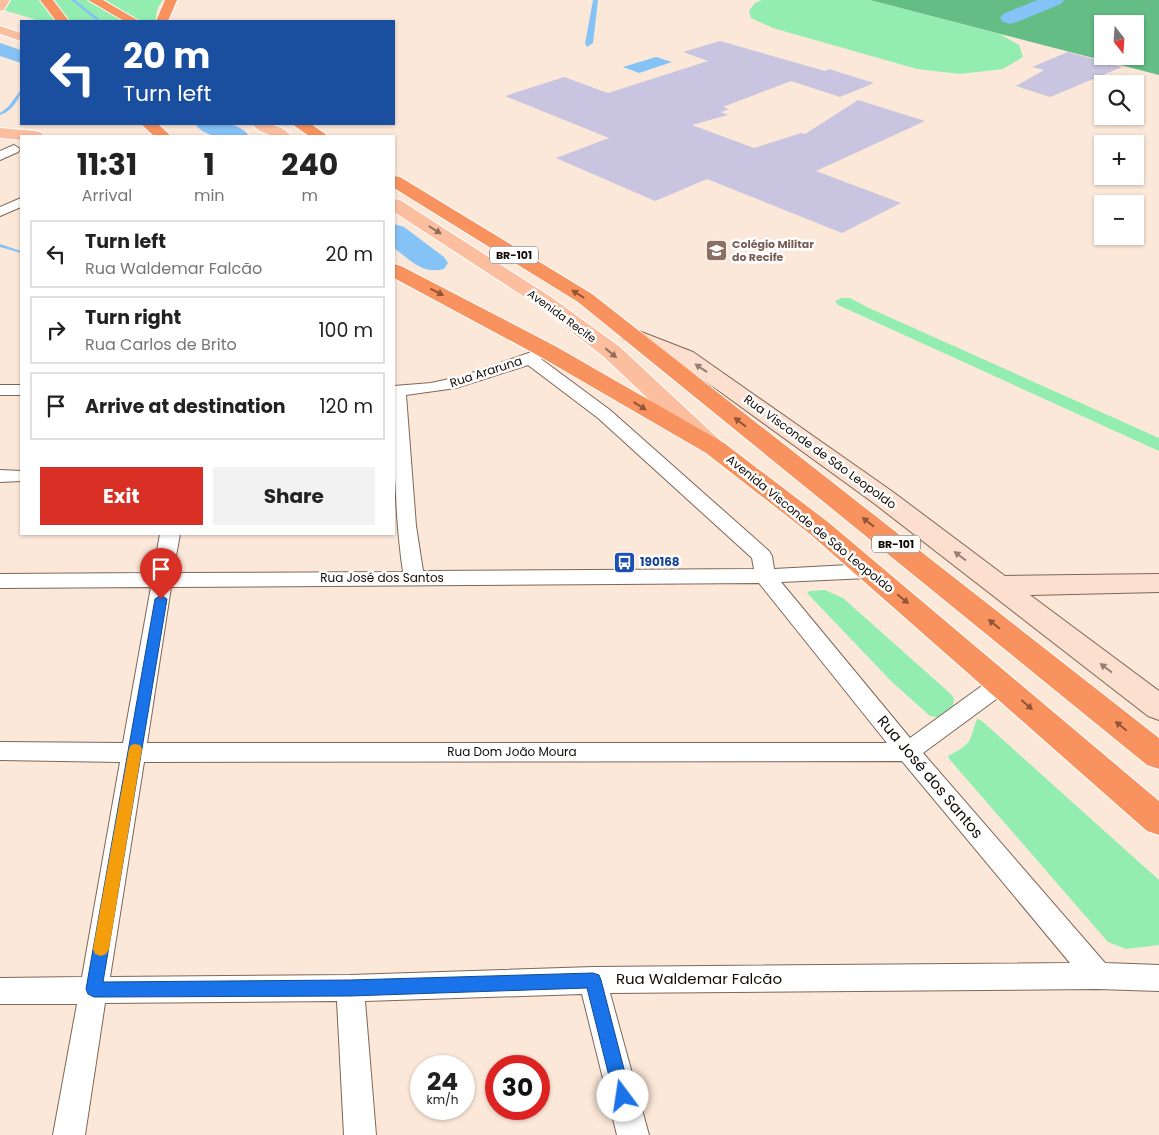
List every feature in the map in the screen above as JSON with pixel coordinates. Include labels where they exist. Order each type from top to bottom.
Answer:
[{"type":"highway","points":[[46,0],[62,20]]},
{"type":"highway","points":[[94,0],[131,20]]},
{"type":"highway","points":[[162,20],[171,0]]},
{"type":"highway","points":[[150,125],[162,135]]},
{"type":"highway","points":[[302,125],[318,135]]},
{"type":"highway","name":"BR-101","points":[[395,182],[585,298],[714,403],[874,527],[1159,756]]},
{"type":"highway","name":"Avenida Visconde de São Leopoldo","points":[[395,271],[538,355],[715,448],[819,528],[1002,683],[1159,821]]},
{"type":"main road","points":[[0,7],[4,0]]},
{"type":"main road","points":[[0,18],[20,25]]},
{"type":"main road","points":[[0,30],[20,37]]},
{"type":"main road","points":[[262,125],[281,135]]},
{"type":"main road","points":[[0,132],[27,135]]},
{"type":"main road","name":"Avenida Recife","points":[[395,205],[544,301],[612,352],[715,448]]},
{"type":"main road","name":"Rua Visconde de São Leopoldo","points":[[631,334],[685,357],[884,498],[999,586]]},
{"type":"main road","points":[[999,586],[1159,584]]},
{"type":"main road","points":[[999,586],[1159,708]]},
{"type":"street","points":[[0,156],[14,149]]},
{"type":"street","points":[[0,212],[20,202]]},
{"type":"street","name":"Rua Araruna","points":[[395,391],[443,386],[464,381],[538,355]]},
{"type":"street","name":"Rua José dos Santos","points":[[538,355],[762,556],[765,576],[908,752],[1098,976]]},
{"type":"street","points":[[0,390],[20,390]]},
{"type":"street","points":[[395,391],[406,526],[414,578]]},
{"type":"street","points":[[0,476],[20,476]]},
{"type":"street","points":[[69,1135],[164,580],[170,535]]},
{"type":"street","name":"Rua José dos Santos","points":[[0,581],[765,576],[868,571]]},
{"type":"street","points":[[908,752],[1002,683]]},
{"type":"street","name":"Rua Dom João Moura","points":[[0,751],[908,752]]},
{"type":"street","name":"Rua Waldemar Falcão","points":[[0,991],[350,988],[593,980],[1098,976],[1159,978]]},
{"type":"street","points":[[593,980],[633,1135]]},
{"type":"street","points":[[350,988],[360,1135]]},
{"type":"green space","points":[[0,0],[163,0],[157,10],[157,20],[37,20],[0,9]]},
{"type":"green space","points":[[762,0],[870,0],[1000,34],[1019,45],[1023,57],[1003,69],[960,74],[917,69],[773,28],[751,18],[749,11],[755,3]]},
{"type":"green space","points":[[870,0],[1159,0],[1159,75],[1120,65],[1144,65],[1144,15],[1094,15],[1094,58]]},
{"type":"green space","points":[[841,298],[850,298],[1159,438],[1159,451],[838,305],[835,301]]},
{"type":"green space","points":[[825,590],[843,598],[952,695],[954,699],[952,711],[941,718],[930,716],[892,682],[807,593]]},
{"type":"green space","points":[[977,719],[982,721],[1159,880],[1159,945],[1126,949],[1108,942],[950,760],[948,756],[962,748],[971,738]]},
{"type":"water","points":[[593,0],[598,0],[593,43],[587,47],[585,44]]},
{"type":"water","points":[[656,57],[672,62],[639,73],[623,67]]},
{"type":"building","points":[[720,41],[825,71],[829,69],[874,83],[840,97],[791,81],[723,107],[729,109],[721,112],[728,115],[692,125],[754,148],[801,133],[805,134],[858,100],[925,121],[816,171],[901,203],[842,233],[707,179],[655,201],[556,158],[609,138],[505,96],[564,77],[608,93],[708,61],[683,52]]},
{"type":"building","points":[[1068,52],[1094,59],[1094,65],[1122,67],[1103,75],[1094,75],[1094,79],[1050,97],[1016,86],[1044,70],[1032,67]]},
{"type":"waterway","points":[[73,0],[97,19]]},
{"type":"waterway","points":[[1010,18],[1054,0]]},
{"type":"waterway","points":[[0,49],[20,57]]},
{"type":"waterway","points":[[0,114],[10,107],[20,93]]},
{"type":"waterway","points":[[210,125],[234,135]]},
{"type":"waterway","points":[[395,234],[433,263]]},
{"type":"waterway","points":[[0,245],[20,252]]},
{"type":"slow traffic","points":[[101,949],[135,749]]},
{"type":"place","name":"Colégio Militar do Recife","points":[[716,250]]},
{"type":"place","name":"190168","points":[[624,562]]},
{"type":"route","points":[[161,599],[94,989],[350,988],[593,980],[623,1096]]}]
